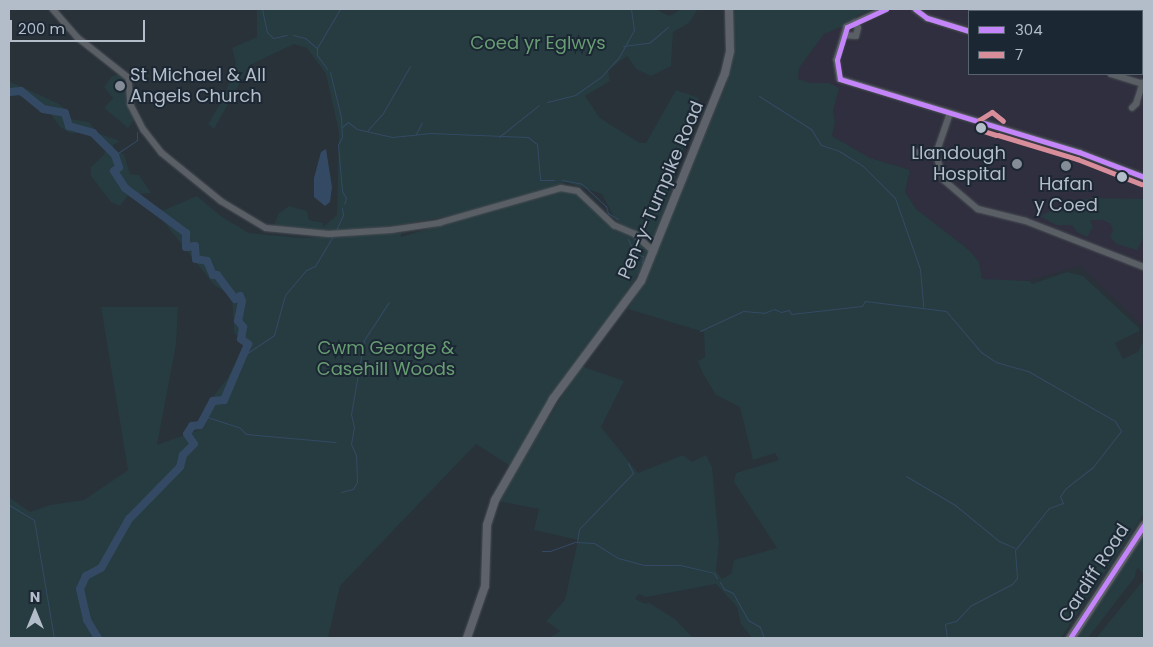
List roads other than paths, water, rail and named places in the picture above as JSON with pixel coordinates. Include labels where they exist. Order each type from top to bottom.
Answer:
[{"type":"main road","name":"Cardiff Road","points":[[1070,638],[1144,525]]},
{"type":"street","points":[[53,9],[77,37],[129,78],[131,106],[151,141],[221,201],[266,228],[339,234],[439,223],[561,188],[578,191],[614,225],[635,234],[654,252]]},
{"type":"street","name":"Pen-y-Turnpike Road","points":[[466,638],[485,586],[487,525],[495,500],[553,399],[631,297],[654,252],[726,73],[730,51],[730,9]]},
{"type":"street","points":[[886,9],[847,27],[837,60],[840,79],[1079,152],[1093,160],[1144,177]]},
{"type":"street","points":[[915,9],[927,18],[968,31]]},
{"type":"street","points":[[844,35],[856,36],[858,28],[854,23]]},
{"type":"street","points":[[1115,75],[1144,83],[1136,104],[1132,108]]},
{"type":"street","points":[[950,114],[936,153],[944,180],[978,209],[1026,221],[1144,266]]},
{"type":"street","points":[[915,152],[929,156],[936,153]]},
{"type":"waterway","points":[[262,9],[267,32],[273,38],[287,35]]},
{"type":"waterway","points":[[317,48],[340,9]]},
{"type":"waterway","points":[[547,102],[575,95],[602,76],[619,57],[634,30],[631,9]]},
{"type":"waterway","points":[[623,46],[649,43],[668,27]]},
{"type":"waterway","points":[[293,35],[305,38],[317,48],[317,55],[327,69]]},
{"type":"waterway","points":[[367,131],[383,113],[410,66]]},
{"type":"waterway","points":[[330,72],[341,117],[342,137],[338,145],[342,191],[346,198],[344,204]]},
{"type":"waterway","points":[[9,92],[21,91],[43,109],[65,113],[69,126],[93,133],[115,155],[119,167],[114,171],[125,188],[186,233],[186,247],[195,246],[196,259],[207,261],[213,275],[217,275],[235,299],[240,296],[242,301],[238,321],[243,327],[241,339],[248,344],[224,400],[213,401],[200,425],[192,426],[187,434],[194,444],[183,455],[180,467],[129,519],[101,568],[86,576],[80,589],[87,620],[98,638]]},
{"type":"waterway","points":[[759,96],[811,129],[821,145],[839,151],[863,166],[895,198],[920,269],[923,307]]},
{"type":"waterway","points":[[499,137],[539,105]]},
{"type":"waterway","points":[[342,127],[348,122],[357,129],[392,137],[429,133],[528,137],[537,144],[540,180],[554,180]]},
{"type":"waterway","points":[[416,134],[422,122]]},
{"type":"waterway","points":[[115,155],[137,140],[137,132]]},
{"type":"waterway","points":[[562,180],[582,184],[606,206],[608,213],[618,219]]},
{"type":"waterway","points":[[336,230],[343,215],[342,208]]},
{"type":"waterway","points":[[246,354],[274,335],[285,295],[306,270],[315,266],[333,236]]},
{"type":"waterway","points":[[628,239],[635,255],[643,256],[642,263]]},
{"type":"waterway","points":[[700,331],[743,311],[764,313],[774,309],[781,312],[789,310],[791,314],[862,306],[865,301],[946,311],[981,352],[996,362],[1028,371],[1115,421],[1121,431],[1093,467],[1066,488],[1060,496],[1063,503],[1049,508],[1015,550],[1017,578],[1012,584],[970,606],[956,621],[945,624],[947,638]]},
{"type":"waterway","points":[[341,492],[353,489],[357,482],[356,455],[351,444],[354,427],[351,414],[364,340],[389,302]]},
{"type":"waterway","points":[[204,416],[240,428],[246,434],[336,442]]},
{"type":"waterway","points":[[577,542],[579,529],[633,473],[628,463]]},
{"type":"waterway","points":[[906,476],[955,505],[999,541],[1015,548]]},
{"type":"waterway","points":[[9,505],[34,520],[54,638]]},
{"type":"waterway","points":[[542,551],[550,551],[575,542],[594,543],[618,558],[644,565],[680,565],[714,573],[717,578]]},
{"type":"waterway","points":[[720,582],[724,589],[733,593],[748,620],[760,627],[764,638]]},
{"type":"place","name":"St Michael & All Angels Church","points":[[120,86]]},
{"type":"place","name":"Llandough Hospital","points":[[1017,164]]},
{"type":"place","name":"Hafan y Coed","points":[[1066,166]]},
{"type":"park label","name":"Coed yr Eglwys","points":[[538,43]]},
{"type":"park label","name":"Cwm George & Casehill Woods","points":[[386,359]]}]
